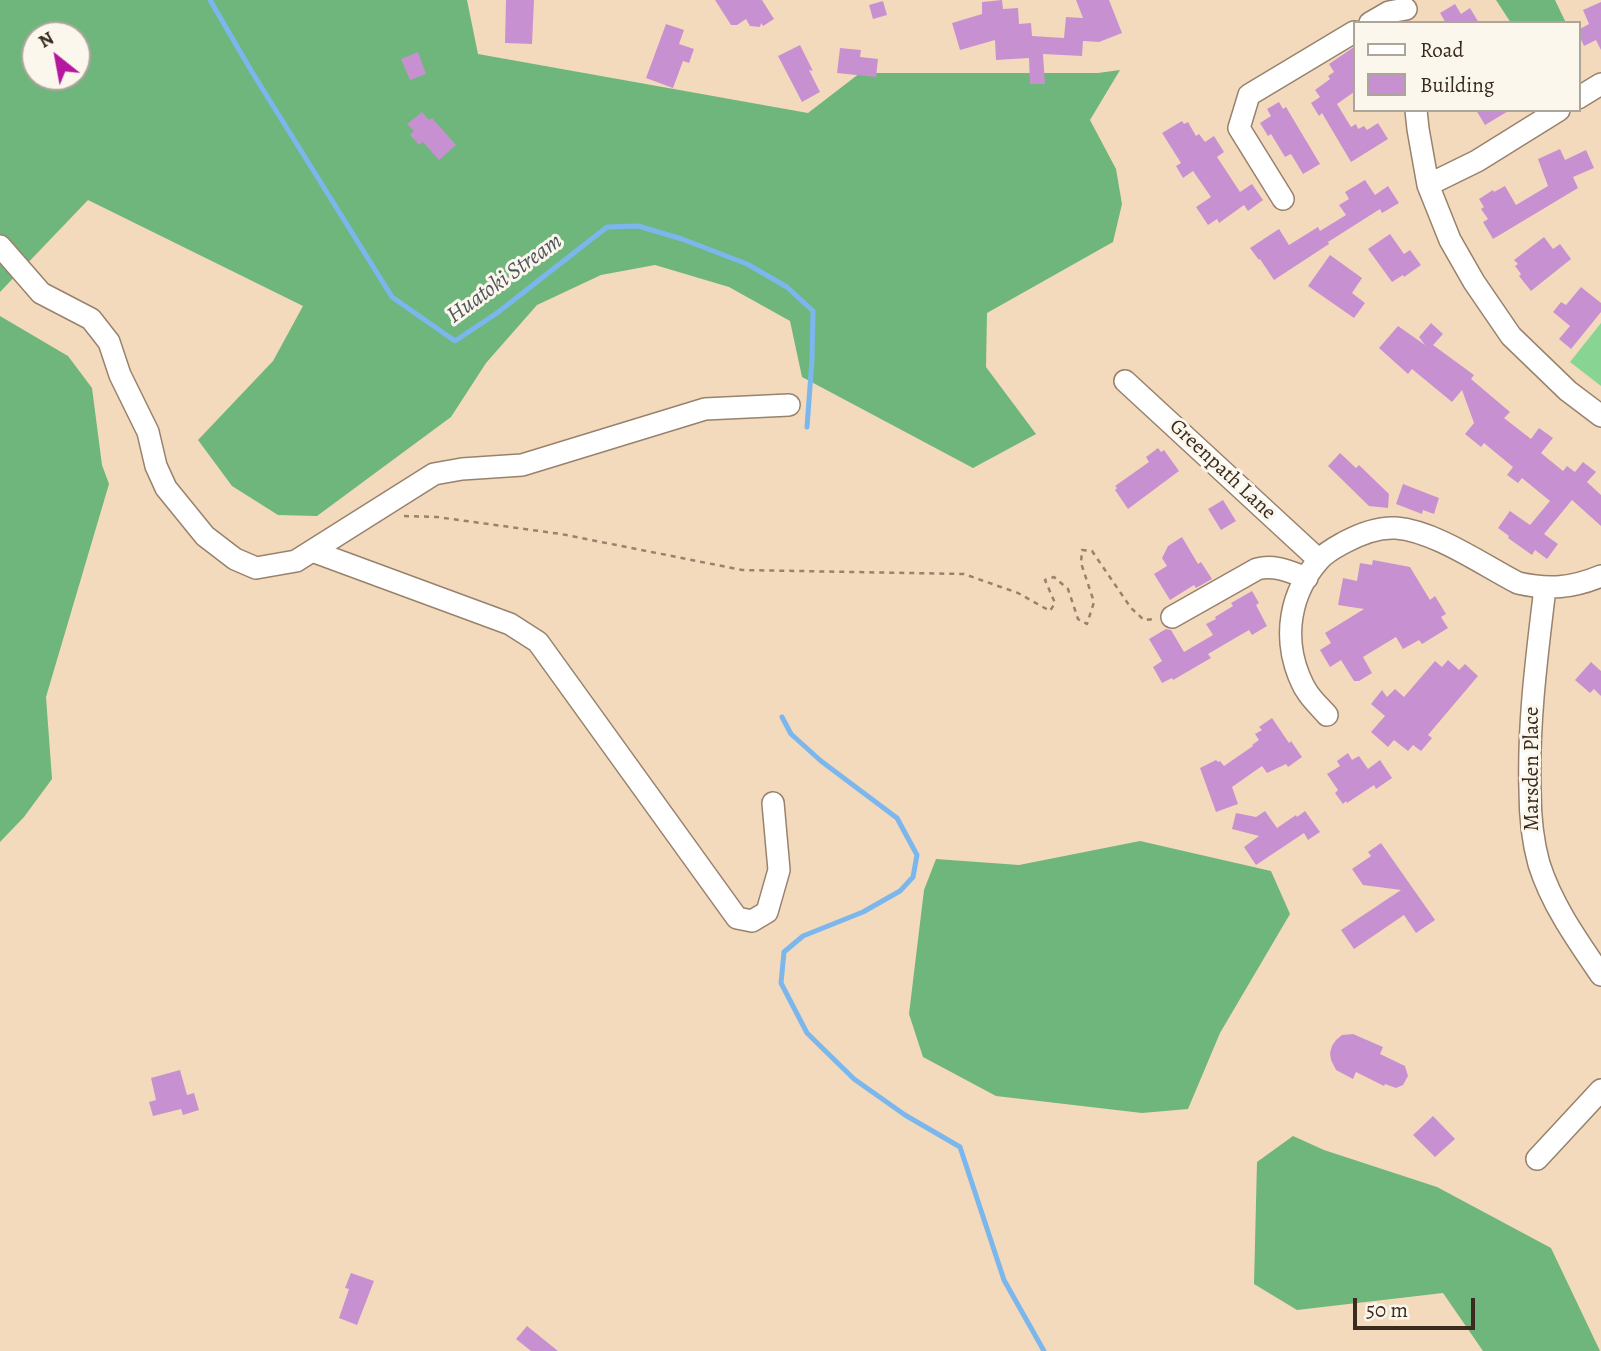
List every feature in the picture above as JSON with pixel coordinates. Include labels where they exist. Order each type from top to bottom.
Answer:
[{"type":"street","points":[[1373,21],[1389,12],[1406,11]]},
{"type":"street","points":[[1283,199],[1239,128],[1249,95],[1352,33]]},
{"type":"street","points":[[1580,98],[1601,85]]},
{"type":"street","points":[[1416,112],[1428,186],[1450,240],[1474,282],[1511,336],[1568,391],[1601,416]]},
{"type":"street","points":[[1428,186],[1477,161],[1556,112]]},
{"type":"street","points":[[0,246],[41,293],[91,319],[109,342],[120,375],[148,432],[156,466],[166,488],[205,536],[235,559],[256,568],[296,561],[434,474],[462,469],[522,465],[705,409],[789,405]]},
{"type":"street","name":"Greenpath Lane","points":[[1125,381],[1319,560]]},
{"type":"street","points":[[1326,715],[1305,690],[1294,663],[1290,620],[1297,596],[1319,560],[1352,538],[1393,527],[1429,535],[1518,583],[1545,588],[1579,584],[1601,576]]},
{"type":"street","points":[[312,551],[510,624],[538,642],[737,918],[752,921],[767,912],[779,870],[773,803]]},
{"type":"street","points":[[1172,617],[1266,566],[1307,578]]},
{"type":"street","name":"Marsden Place","points":[[1545,588],[1531,709],[1529,768],[1533,838],[1539,863],[1555,903],[1601,975]]},
{"type":"street","points":[[1537,1159],[1601,1090]]},
{"type":"path","points":[[370,514],[437,517],[561,534],[742,570],[964,574],[1018,593],[1050,611],[1055,603],[1045,580],[1054,577],[1068,589],[1077,619],[1087,624],[1094,602],[1081,563],[1082,550],[1093,551],[1131,608],[1144,620],[1172,617]]},
{"type":"green space","points":[[0,0],[467,0],[478,54],[808,113],[860,73],[1098,73],[1120,70],[1090,120],[1116,169],[1122,204],[1113,242],[987,313],[986,367],[1036,434],[973,468],[802,377],[790,321],[729,287],[655,265],[601,275],[537,305],[486,363],[451,417],[317,516],[278,515],[232,486],[198,440],[273,361],[303,306],[88,200],[0,292]]},
{"type":"green space","points":[[1496,0],[1555,0],[1565,21],[1510,21]]},
{"type":"green space","points":[[0,316],[68,356],[92,388],[102,465],[109,484],[46,697],[52,779],[24,817],[0,842]]},
{"type":"green space","points":[[1601,323],[1601,386],[1570,362]]},
{"type":"green space","points":[[1140,841],[1271,871],[1290,914],[1220,1033],[1188,1109],[1142,1113],[996,1096],[923,1057],[909,1014],[924,890],[936,859],[1019,865]]},
{"type":"green space","points":[[1293,1136],[1324,1150],[1437,1187],[1551,1248],[1600,1351],[1483,1351],[1443,1293],[1297,1310],[1254,1284],[1257,1162]]},
{"type":"building","points":[[506,0],[534,0],[532,44],[505,43]]},
{"type":"building","points":[[715,0],[762,0],[774,19],[763,26],[761,23],[760,27],[750,26],[746,19],[737,25],[731,25]]},
{"type":"building","points":[[1002,0],[1003,9],[1018,8],[1019,24],[1031,23],[1032,36],[1064,38],[1066,17],[1083,18],[1076,0],[1109,0],[1122,33],[1099,42],[1083,41],[1082,56],[1043,54],[1045,84],[1030,84],[1029,58],[996,60],[995,40],[960,50],[952,23],[982,14],[982,2]]},
{"type":"building","points":[[883,1],[887,15],[873,19],[869,5]]},
{"type":"building","points":[[1601,2],[1601,50],[1596,40],[1584,46],[1580,37],[1580,29],[1589,24],[1583,10]]},
{"type":"building","points":[[1455,4],[1461,14],[1470,8],[1478,21],[1445,21],[1440,13]]},
{"type":"building","points":[[666,24],[684,30],[679,44],[694,49],[689,63],[683,61],[673,88],[646,78]]},
{"type":"building","points":[[800,45],[820,92],[802,102],[778,56]]},
{"type":"building","points":[[840,48],[861,50],[860,57],[878,59],[876,77],[837,73]]},
{"type":"building","points":[[1352,48],[1352,93],[1337,104],[1351,127],[1356,124],[1358,129],[1364,126],[1367,130],[1378,123],[1388,139],[1351,162],[1322,113],[1319,116],[1311,103],[1320,97],[1315,90],[1330,79],[1328,76],[1334,72],[1329,64]]},
{"type":"building","points":[[418,52],[426,74],[410,80],[401,59]]},
{"type":"building","points":[[1279,102],[1283,109],[1286,107],[1320,164],[1303,174],[1291,154],[1285,157],[1271,134],[1268,136],[1260,123],[1271,116],[1267,109]]},
{"type":"building","points":[[422,112],[429,120],[432,118],[456,145],[439,160],[423,142],[419,145],[410,135],[414,131],[407,124]]},
{"type":"building","points":[[1477,112],[1507,112],[1485,125]]},
{"type":"building","points":[[1182,121],[1184,124],[1188,122],[1196,136],[1199,134],[1205,142],[1214,136],[1224,152],[1217,157],[1240,192],[1252,184],[1263,200],[1248,211],[1244,205],[1219,223],[1217,219],[1208,225],[1196,207],[1211,197],[1193,171],[1183,178],[1176,166],[1181,163],[1162,133]]},
{"type":"building","points":[[1560,149],[1565,160],[1586,150],[1594,168],[1573,177],[1578,188],[1493,239],[1483,222],[1488,219],[1481,209],[1484,207],[1479,199],[1505,186],[1516,205],[1548,186],[1538,159]]},
{"type":"building","points":[[1365,180],[1375,195],[1388,186],[1399,203],[1382,213],[1380,209],[1274,280],[1250,248],[1279,229],[1289,245],[1318,227],[1320,231],[1346,215],[1339,205],[1349,199],[1345,192]]},
{"type":"building","points":[[1390,234],[1404,254],[1410,250],[1421,265],[1392,282],[1368,249]]},
{"type":"building","points":[[1544,237],[1553,249],[1560,244],[1571,259],[1531,291],[1519,276],[1521,274],[1515,266],[1518,264],[1514,260]]},
{"type":"building","points":[[1330,255],[1362,278],[1352,293],[1365,303],[1354,318],[1308,286]]},
{"type":"building","points":[[1581,287],[1601,303],[1601,312],[1571,349],[1559,339],[1570,326],[1553,312],[1561,302],[1566,305]]},
{"type":"building","points":[[1431,323],[1443,334],[1433,345],[1474,375],[1471,379],[1510,412],[1504,418],[1531,439],[1539,428],[1553,438],[1541,453],[1563,471],[1567,466],[1575,472],[1583,462],[1596,472],[1587,482],[1601,495],[1601,526],[1572,500],[1544,534],[1558,544],[1547,559],[1535,550],[1532,555],[1498,528],[1510,511],[1530,525],[1550,501],[1522,478],[1518,483],[1507,475],[1513,467],[1484,443],[1481,447],[1465,434],[1474,423],[1462,390],[1452,402],[1412,369],[1408,374],[1379,348],[1398,326],[1425,345],[1419,337]]},
{"type":"building","points":[[1158,448],[1161,452],[1164,450],[1179,471],[1128,509],[1115,486],[1149,462],[1146,457]]},
{"type":"building","points":[[1340,453],[1356,468],[1359,465],[1389,494],[1388,508],[1369,506],[1328,466]]},
{"type":"building","points":[[1403,484],[1439,498],[1434,514],[1423,510],[1422,514],[1396,504]]},
{"type":"building","points":[[1223,500],[1236,521],[1221,530],[1208,509]]},
{"type":"building","points":[[1182,537],[1198,564],[1201,562],[1212,579],[1196,588],[1194,585],[1170,600],[1154,574],[1167,566],[1162,558],[1168,546]]},
{"type":"building","points":[[1373,560],[1410,567],[1430,600],[1435,596],[1446,614],[1441,617],[1448,628],[1422,644],[1419,640],[1403,649],[1396,637],[1363,657],[1372,673],[1354,681],[1341,660],[1330,667],[1320,650],[1331,643],[1325,633],[1364,609],[1338,605],[1343,578],[1357,581],[1360,563],[1372,565]]},
{"type":"building","points":[[1252,591],[1267,626],[1252,635],[1249,630],[1208,654],[1211,658],[1173,680],[1172,678],[1162,683],[1153,667],[1162,661],[1149,639],[1166,629],[1171,630],[1184,652],[1213,635],[1206,624],[1233,606],[1231,603]]},
{"type":"building","points":[[1448,660],[1459,670],[1465,664],[1478,676],[1428,735],[1432,738],[1421,751],[1413,745],[1408,751],[1394,740],[1388,747],[1371,732],[1385,716],[1371,704],[1382,690],[1387,697],[1395,689],[1404,697],[1435,661],[1442,667]]},
{"type":"building","points":[[1591,662],[1601,671],[1601,696],[1594,689],[1590,693],[1575,680]]},
{"type":"building","points":[[1272,718],[1302,757],[1288,767],[1286,764],[1267,773],[1262,766],[1232,787],[1238,804],[1216,812],[1200,768],[1216,760],[1224,766],[1253,746],[1259,740],[1255,734],[1262,730],[1259,727]]},
{"type":"building","points":[[1348,753],[1352,760],[1359,756],[1368,769],[1380,760],[1392,778],[1376,789],[1374,785],[1343,804],[1335,793],[1338,790],[1327,774],[1340,766],[1337,761]]},
{"type":"building","points":[[1265,811],[1277,828],[1305,811],[1320,832],[1308,840],[1304,833],[1256,865],[1244,847],[1259,836],[1232,829],[1236,813],[1256,817]]},
{"type":"building","points":[[1381,843],[1435,920],[1416,933],[1404,915],[1354,949],[1341,930],[1401,890],[1363,885],[1352,869],[1371,856],[1368,852]]},
{"type":"building","points":[[1353,1034],[1383,1047],[1380,1054],[1405,1066],[1408,1076],[1403,1085],[1396,1088],[1385,1084],[1384,1086],[1356,1072],[1353,1079],[1336,1070],[1331,1060],[1332,1046],[1342,1035]]},
{"type":"building","points":[[180,1070],[187,1095],[194,1093],[199,1110],[183,1115],[181,1109],[153,1116],[149,1102],[156,1100],[151,1078]]},
{"type":"building","points":[[1433,1116],[1455,1139],[1435,1157],[1413,1135]]},
{"type":"building","points":[[351,1273],[374,1281],[357,1325],[339,1318],[349,1289],[345,1288]]},
{"type":"building","points":[[527,1326],[558,1351],[531,1351],[516,1339]]},
{"type":"waterway","name":"Huatoki Stream","points":[[210,0],[392,297],[455,341],[497,313],[607,227],[638,226],[682,239],[747,264],[787,287],[813,311],[807,427]]},
{"type":"waterway","points":[[782,717],[791,734],[821,761],[897,818],[917,855],[913,877],[900,891],[863,912],[803,936],[784,952],[781,983],[807,1033],[854,1079],[905,1115],[960,1147],[1004,1280],[1044,1351]]}]
